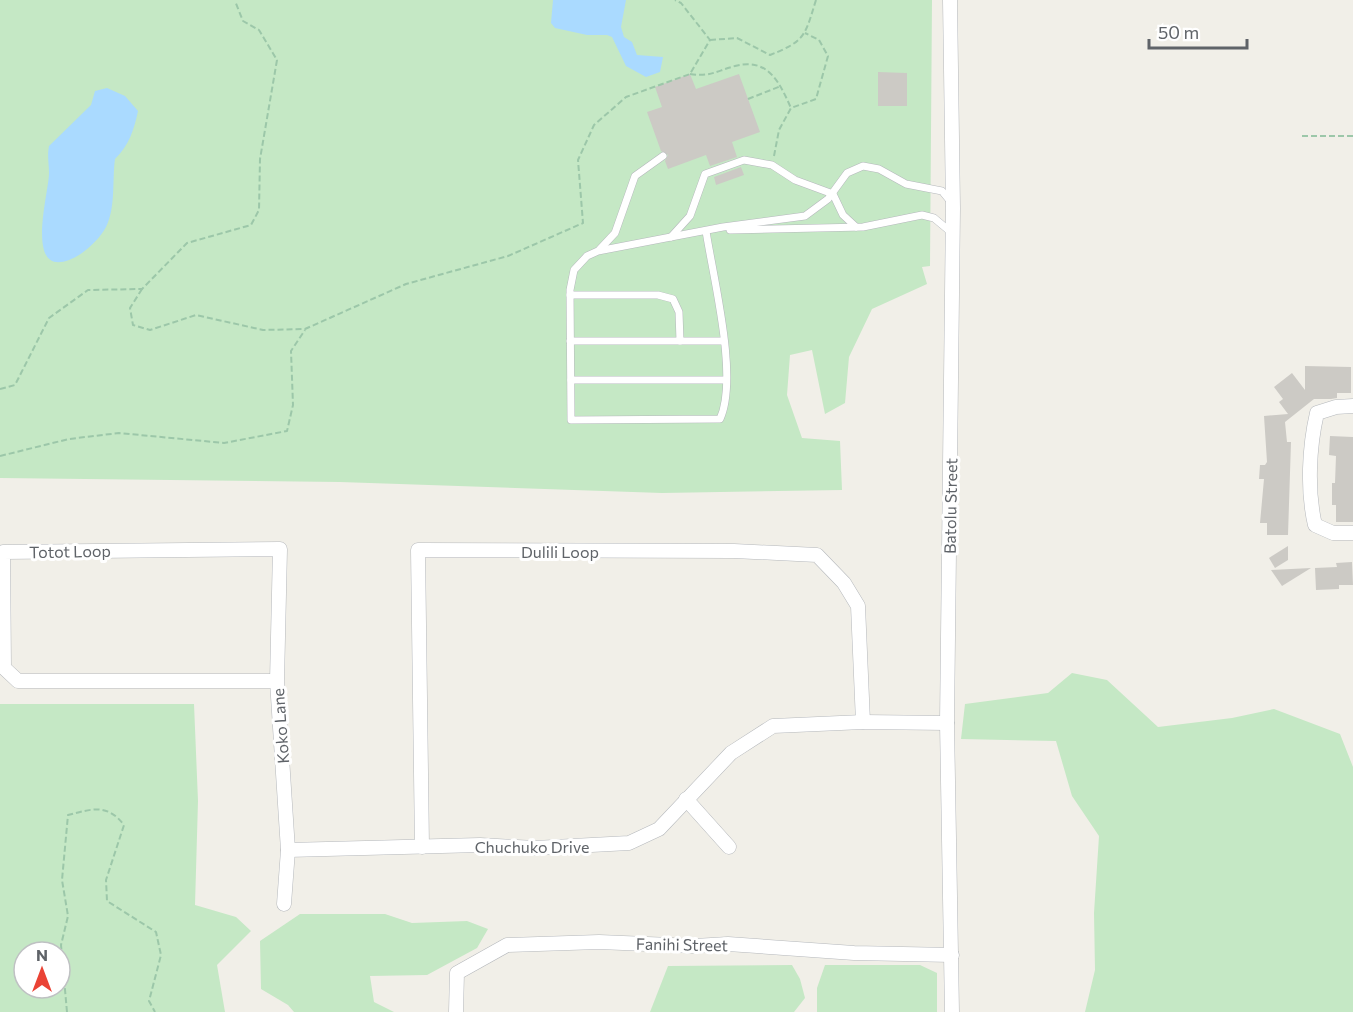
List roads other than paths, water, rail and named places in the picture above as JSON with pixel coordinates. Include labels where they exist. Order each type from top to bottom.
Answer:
[{"type":"street","name":"Batolu Street","points":[[950,0],[953,233],[947,723],[952,1012]]},
{"type":"street","points":[[1353,406],[1336,407],[1317,413],[1312,433],[1311,509],[1315,525],[1333,533],[1353,533]]},
{"type":"street","name":"Koko Lane","points":[[280,549],[277,681],[288,850],[284,904]]},
{"type":"street","name":"Totot Loop","points":[[277,681],[18,681],[4,668],[3,552],[280,549]]},
{"type":"street","name":"Dulili Loop","points":[[422,847],[418,550],[734,551],[817,555],[844,584],[858,606],[862,722]]},
{"type":"street","name":"Chuchuko Drive","points":[[288,850],[480,845],[535,849],[629,843],[658,829],[731,753],[773,726],[862,722],[947,723]]},
{"type":"street","points":[[686,799],[729,847]]},
{"type":"street","name":"Fanihi Street","points":[[456,1012],[458,973],[507,945],[599,942],[695,946],[728,944],[854,953],[952,955]]},
{"type":"lane","points":[[598,251],[615,233],[635,176],[663,156]]},
{"type":"lane","points":[[671,237],[690,216],[705,174],[744,160],[772,165],[795,180],[833,194],[843,215],[856,228]]},
{"type":"lane","points":[[702,231],[723,341],[726,405],[720,418],[571,420],[570,295],[574,270],[587,256],[598,251],[702,231],[805,216],[833,194],[847,173],[855,168],[871,166],[906,184],[942,192],[953,204]]},
{"type":"lane","points":[[702,231],[856,228],[887,224],[922,214],[934,218],[953,233]]},
{"type":"lane","points":[[570,295],[658,295],[673,299],[680,312],[681,341]]},
{"type":"lane","points":[[570,341],[723,341]]},
{"type":"lane","points":[[571,380],[726,380]]},
{"type":"water","points":[[553,0],[626,0],[621,27],[624,37],[632,42],[637,55],[663,57],[660,72],[646,77],[626,66],[612,37],[587,35],[555,28],[551,23]]},
{"type":"water","points":[[107,88],[125,96],[138,111],[130,137],[115,159],[109,219],[99,237],[85,251],[69,260],[55,262],[47,256],[43,245],[42,230],[49,173],[49,146],[91,105],[95,91]]}]
